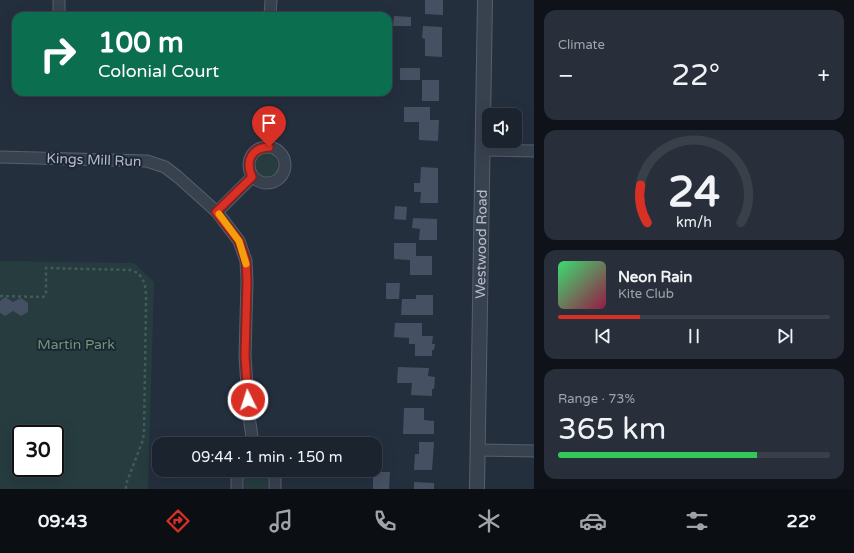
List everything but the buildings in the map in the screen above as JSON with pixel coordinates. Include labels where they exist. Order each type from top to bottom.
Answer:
[{"type":"street","points":[[59,0],[59,12]]},
{"type":"street","points":[[270,12],[271,0]]},
{"type":"street","name":"Westwood Road","points":[[477,489],[485,0]]},
{"type":"street","points":[[483,150],[534,151]]},
{"type":"street","name":"Kings Mill Run","points":[[0,157],[148,161],[165,167],[216,212],[239,241],[246,261],[247,281],[245,356],[252,437]]},
{"type":"street","points":[[216,212],[252,177]]},
{"type":"street","points":[[477,450],[534,451]]},
{"type":"street","points":[[237,489],[238,477]]},
{"type":"street","points":[[275,477],[275,489]]},
{"type":"path","points":[[0,296],[43,297],[46,295],[46,268],[130,270],[135,271],[144,281],[146,287],[144,432],[143,440],[126,484],[126,489]]},
{"type":"green space","points":[[265,153],[274,157],[278,166],[274,175],[265,179],[256,175],[252,166],[256,157]]},
{"type":"green space","name":"Martin Park","points":[[0,261],[134,263],[154,282],[148,489],[0,489]]},
{"type":"green space","points":[[266,477],[269,485],[268,489],[245,489],[245,478]]},
{"type":"slow traffic","points":[[219,214],[239,241],[246,264]]},
{"type":"route","points":[[248,400],[245,356],[247,281],[246,261],[239,241],[216,212],[252,177],[249,170],[251,156],[262,147],[269,147]]}]
